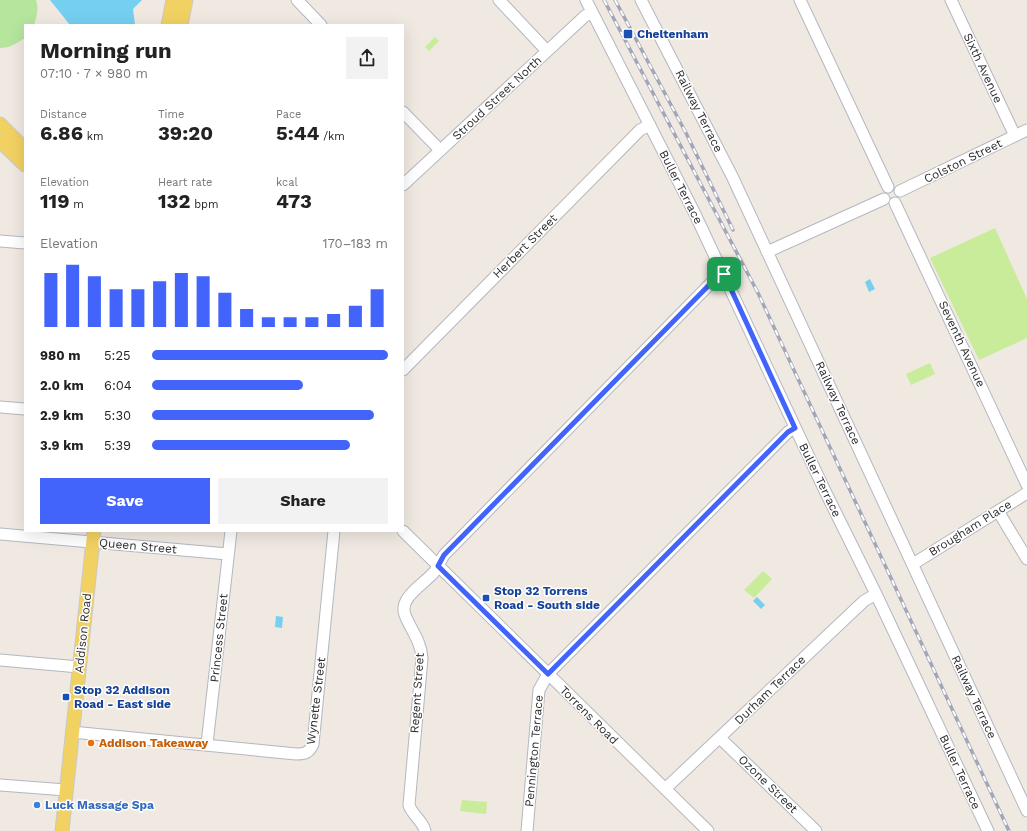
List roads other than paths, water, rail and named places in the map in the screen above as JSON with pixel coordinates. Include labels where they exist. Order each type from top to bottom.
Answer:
[{"type":"main road","points":[[168,24],[174,0]]},
{"type":"main road","points":[[181,24],[186,0]]},
{"type":"main road","points":[[0,124],[24,148]]},
{"type":"main road","points":[[0,141],[24,164]]},
{"type":"main road","name":"Addison Road","points":[[62,831],[93,536]]},
{"type":"street","points":[[297,0],[320,24]]},
{"type":"street","points":[[499,0],[547,51]]},
{"type":"street","name":"Buller Terrace","points":[[586,0],[724,274],[795,428],[876,594],[988,831]]},
{"type":"street","name":"Railway Terrace","points":[[641,0],[720,152],[768,252],[1027,811]]},
{"type":"street","points":[[800,0],[888,187]]},
{"type":"street","name":"Sixth Avenue","points":[[951,0],[1015,136]]},
{"type":"street","name":"Stroud Street North","points":[[404,184],[591,12]]},
{"type":"street","points":[[404,113],[440,150]]},
{"type":"street","name":"Herbert Street","points":[[404,369],[640,130],[650,125]]},
{"type":"street","name":"Colston Street","points":[[900,191],[1027,130]]},
{"type":"street","points":[[888,187],[896,187],[900,191],[900,197],[895,203],[890,204],[884,200],[884,191],[888,187]]},
{"type":"street","points":[[768,252],[884,200]]},
{"type":"street","name":"Seventh Avenue","points":[[895,203],[921,254],[1027,486]]},
{"type":"street","points":[[0,241],[24,243]]},
{"type":"street","points":[[438,566],[444,555],[713,281],[724,274]]},
{"type":"street","points":[[0,407],[24,409]]},
{"type":"street","name":"Pennington Terrace","points":[[527,831],[539,690],[548,674],[777,443],[795,428]]},
{"type":"street","name":"Brougham Place","points":[[913,564],[1027,493]]},
{"type":"street","points":[[998,511],[1027,559]]},
{"type":"street","name":"Princess Street","points":[[207,744],[231,532]]},
{"type":"street","name":"Wynette Street","points":[[72,732],[207,744],[296,754],[305,754],[310,751],[313,744],[334,532]]},
{"type":"street","name":"Torrens Road","points":[[404,532],[708,831]]},
{"type":"street","name":"Queen Street","points":[[0,534],[93,536],[228,554]]},
{"type":"street","name":"Regent Street","points":[[425,831],[424,827],[411,811],[409,805],[422,658],[421,649],[404,614],[404,606],[407,599],[435,571],[438,566]]},
{"type":"street","name":"Durham Terrace","points":[[665,789],[864,601],[876,594]]},
{"type":"street","points":[[0,660],[79,667]]},
{"type":"street","name":"Ozone Street","points":[[720,738],[816,831]]},
{"type":"street","points":[[0,785],[66,790]]},
{"type":"water","points":[[50,0],[142,0],[133,9],[135,24],[69,24]]},
{"type":"water","points":[[870,279],[875,289],[869,292],[865,282]]},
{"type":"water","points":[[757,597],[765,605],[761,609],[753,601]]},
{"type":"water","points":[[276,616],[283,617],[282,628],[275,627]]},
{"type":"railway","points":[[604,0],[758,293],[1009,831]]},
{"type":"railway","points":[[615,0],[686,133],[733,230]]},
{"type":"place","name":"Cheltenham","points":[[628,34]]},
{"type":"place","name":"Stop 32 Torrens Road - South side","points":[[486,598]]},
{"type":"place","name":"Stop 32 Addison Road - East side","points":[[66,697]]},
{"type":"place","name":"Addison Takeaway","points":[[91,743]]},
{"type":"place","name":"Luck Massage Spa","points":[[37,805]]}]
